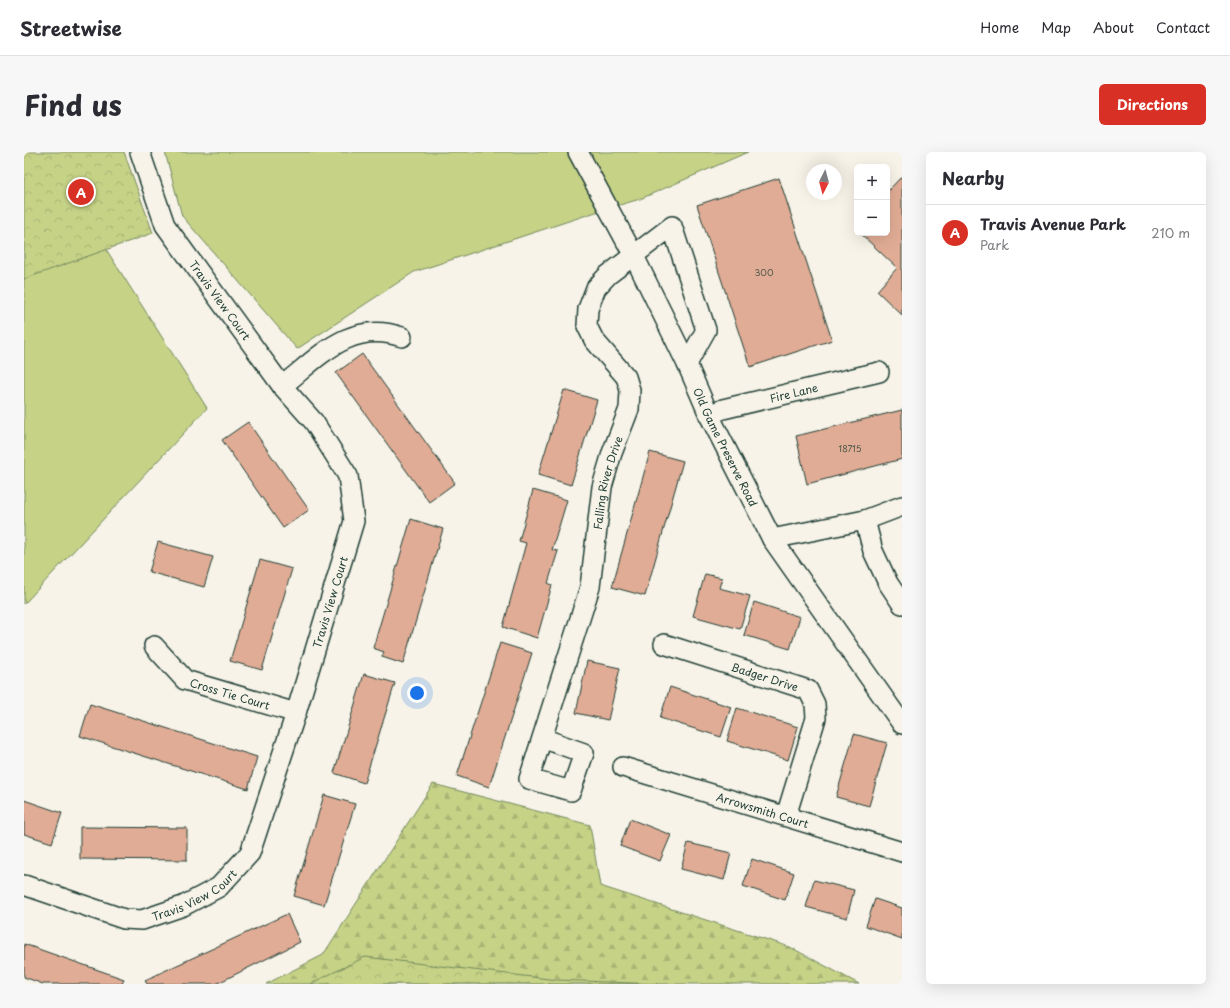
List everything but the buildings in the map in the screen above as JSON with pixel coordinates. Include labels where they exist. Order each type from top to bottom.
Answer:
[{"type":"street","name":"Travis View Court","points":[[24,885],[124,919],[142,920],[183,906],[219,887],[250,853],[296,713],[354,521],[348,476],[314,422],[282,386],[165,225],[140,152]]},
{"type":"street","name":"Old Game Preserve Road","points":[[578,152],[634,256],[687,364],[709,415],[772,539],[902,724]]},
{"type":"street","name":"Falling River Drive","points":[[542,738],[590,587],[602,487],[612,453],[629,409],[630,390],[626,377],[594,340],[587,326],[588,309],[596,288],[608,275],[672,226],[706,330],[687,364]]},
{"type":"street","points":[[282,386],[342,340],[356,334],[372,332],[392,334],[402,337]]},
{"type":"street","name":"Fire Lane","points":[[709,415],[723,409],[879,372]]},
{"type":"street","points":[[772,539],[865,520],[902,506]]},
{"type":"street","points":[[865,520],[873,551],[888,584],[902,604]]},
{"type":"street","name":"Badger Drive","points":[[664,644],[808,690],[815,704],[816,718],[786,816]]},
{"type":"street","name":"Cross Tie Court","points":[[154,646],[185,680],[296,713]]},
{"type":"street","name":"Arrowsmith Court","points":[[623,767],[902,852]]},
{"type":"green space","points":[[24,152],[124,152],[153,233],[24,279]]},
{"type":"green space","points":[[165,152],[748,152],[640,199],[414,272],[297,349],[182,216]]},
{"type":"green space","points":[[97,235],[207,408],[24,604],[24,243]]},
{"type":"green space","points":[[433,784],[590,825],[600,886],[790,947],[859,984],[266,984],[323,955]]},
{"type":"green space","points":[[365,957],[557,980],[657,984],[310,984]]},
{"type":"place","name":"Travis Avenue Park","points":[[81,192]]}]
